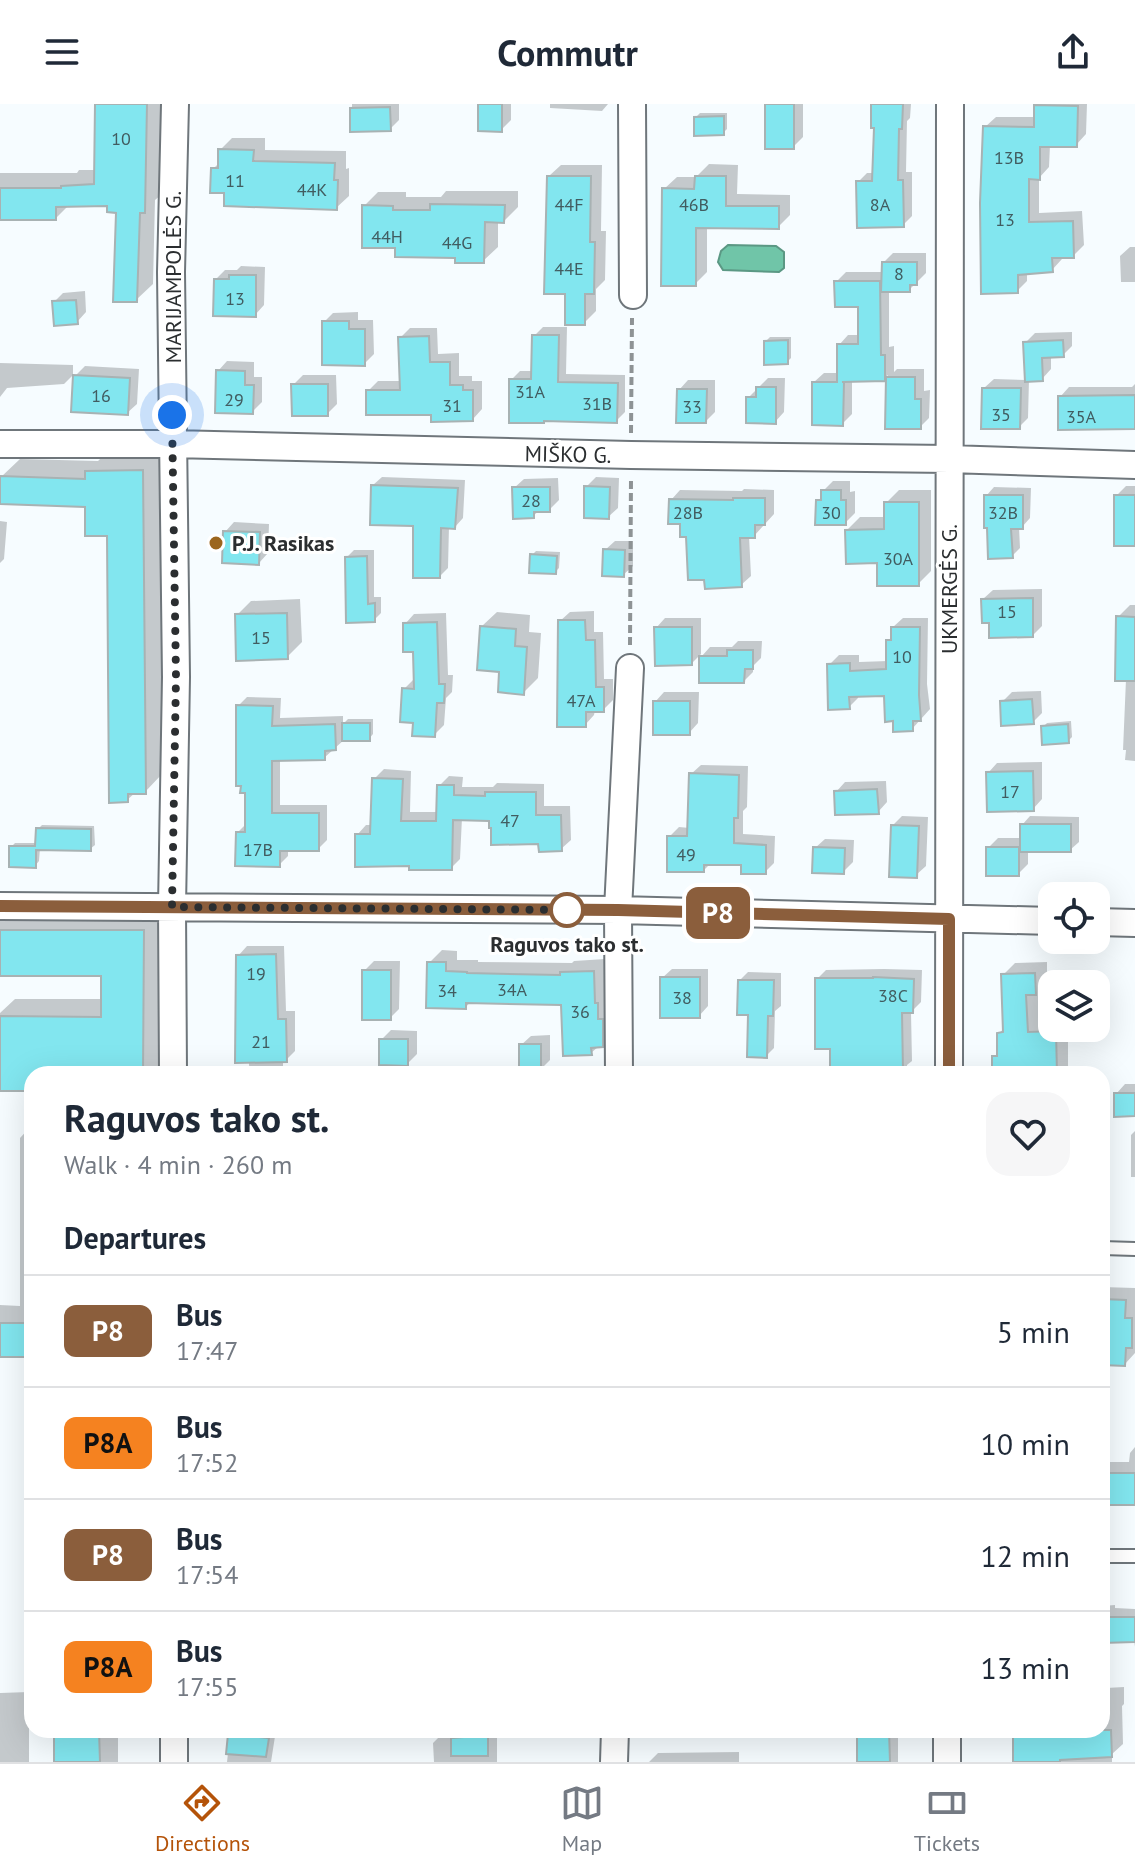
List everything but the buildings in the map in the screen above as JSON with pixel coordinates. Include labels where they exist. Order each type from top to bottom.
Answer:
[{"type":"street","name":"MARIJAMPOLĖS G.","points":[[173,1066],[176,677],[171,272],[175,104]]},
{"type":"street","points":[[632,104],[633,295]]},
{"type":"street","name":"UKMERGĖS G.","points":[[949,1066],[950,104]]},
{"type":"street","name":"MIŠKO G.","points":[[0,444],[172,444],[1135,465]]},
{"type":"street","points":[[619,1066],[618,910],[630,668]]},
{"type":"street","points":[[0,906],[618,910],[1038,921]]},
{"type":"street","points":[[1110,922],[1135,923]]},
{"type":"street","points":[[174,1738],[174,1762]]},
{"type":"street","points":[[614,1762],[615,1738]]},
{"type":"street","points":[[947,1738],[947,1762]]},
{"type":"lane","points":[[1110,1248],[1135,1249]]},
{"type":"lane","points":[[1110,1556],[1135,1556]]},
{"type":"shaded area","points":[[728,245],[776,246],[784,252],[784,268],[779,272],[723,270],[718,262],[721,251]]},
{"type":"bus line","name":"P8","points":[[0,906],[618,910],[949,919],[949,1066]]},
{"type":"place","name":"P.J. Rasikas","points":[[216,543]]},
{"type":"place","name":"Raguvos tako st.","points":[[567,910]]},
{"type":"route","points":[[172,415],[176,677],[172,907],[567,910]]}]
